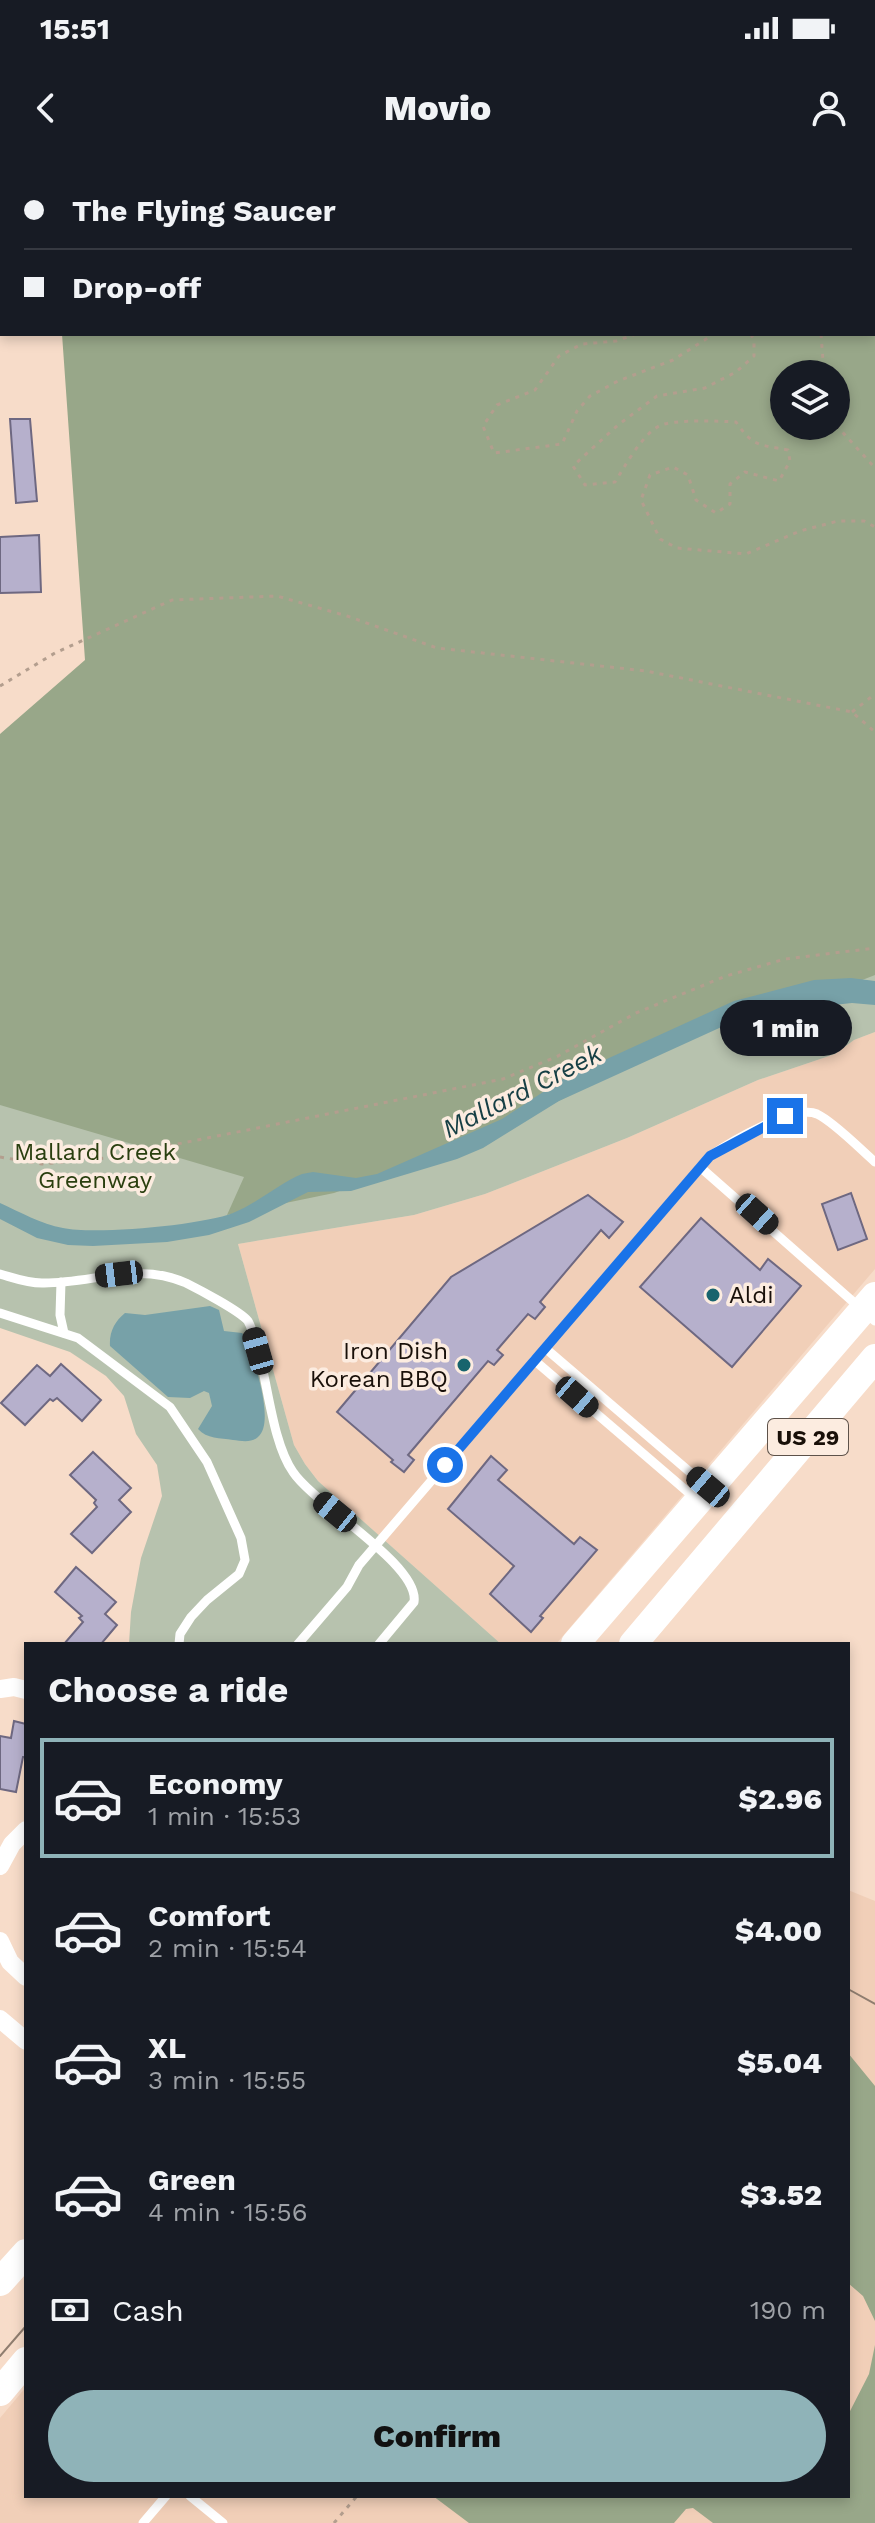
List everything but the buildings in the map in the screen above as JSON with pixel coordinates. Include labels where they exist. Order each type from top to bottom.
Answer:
[{"type":"main road","name":"US 29","points":[[577,1642],[703,1494],[871,1309]]},
{"type":"main road","name":"US 29","points":[[635,1642],[875,1358]]},
{"type":"main road","points":[[0,2282],[24,2255]]},
{"type":"main road","points":[[0,2392],[24,2363]]},
{"type":"street","points":[[0,1689],[24,1690]]},
{"type":"street","points":[[0,1866],[12,1844],[24,1832]]},
{"type":"street","points":[[0,1941],[10,1962],[24,1975]]},
{"type":"street","points":[[0,2019],[24,2039]]},
{"type":"lane","points":[[300,1642],[347,1587],[359,1565],[375,1546],[700,1167],[719,1150],[785,1116],[805,1112],[821,1116],[875,1162]]},
{"type":"lane","points":[[700,1167],[871,1309]]},
{"type":"lane","points":[[0,1274],[34,1283],[154,1273],[185,1283],[242,1316],[253,1333],[286,1462],[308,1490],[404,1572],[415,1593],[412,1605],[381,1642]]},
{"type":"lane","points":[[61,1282],[60,1315],[64,1333]]},
{"type":"lane","points":[[0,1313],[78,1338],[170,1407],[207,1462],[245,1553],[241,1570],[199,1608],[183,1628],[180,1642]]},
{"type":"lane","points":[[545,1348],[703,1494]]},
{"type":"lane","points":[[534,1360],[703,1494]]},
{"type":"lane","points":[[143,2523],[164,2498]]},
{"type":"lane","points":[[192,2498],[223,2523]]},
{"type":"path","points":[[630,336],[616,341],[582,344],[559,356],[535,390],[497,405],[483,426],[494,453],[562,444],[577,411],[590,396],[618,381],[673,360],[711,336]]},
{"type":"path","points":[[752,336],[754,356],[736,372],[705,388],[657,396],[618,425],[573,466],[585,485],[615,482],[634,450],[660,425],[736,422],[756,444],[788,450],[790,461],[779,481],[745,472],[730,484],[730,504],[716,513],[696,500],[688,475],[673,467],[650,475],[641,500],[660,539],[677,548],[746,554],[800,531],[838,521],[864,521],[875,527]]},
{"type":"path","points":[[821,336],[823,360]]},
{"type":"path","points":[[850,440],[875,468]]},
{"type":"path","points":[[0,686],[55,653],[172,600],[277,596],[347,616],[437,648],[646,671],[852,712],[875,732]]},
{"type":"path","points":[[852,712],[875,694]]},
{"type":"path","points":[[0,1157],[42,1164],[107,1158],[503,1079],[558,1056],[636,1013],[726,976],[785,959],[875,948]]},
{"type":"path","points":[[334,2523],[355,2498]]},
{"type":"shaded area","points":[[875,1032],[875,1269],[558,1642],[499,1642],[318,1481],[305,1464],[294,1445],[238,1244],[414,1215],[485,1194],[627,1138],[758,1080],[835,1054],[854,1040]]},
{"type":"shaded area","points":[[850,1891],[875,1901],[875,2523],[0,2523],[0,2418],[24,2389],[24,2498],[850,2498]]},
{"type":"green space","points":[[62,336],[875,336],[875,975],[834,991],[768,1006],[694,1032],[482,1140],[334,1193],[227,1215],[244,1177],[0,1105],[0,734],[85,660]]},
{"type":"green space","name":"Mallard Creek Greenway","points":[[875,892],[875,1032],[854,1040],[835,1054],[758,1080],[627,1138],[485,1194],[414,1215],[238,1244],[294,1445],[305,1464],[318,1481],[499,1642],[129,1642],[141,1558],[162,1496],[157,1465],[136,1434],[124,1396],[106,1376],[70,1352],[0,1328],[0,1039]]},
{"type":"green space","points":[[850,2055],[875,2086],[875,2321],[863,2296],[850,2285]]},
{"type":"green space","points":[[875,2345],[875,2523],[713,2523],[693,2508],[686,2509],[674,2523],[469,2523],[436,2498],[850,2498],[850,2411],[869,2374]]},
{"type":"water","points":[[851,978],[875,981],[875,1005],[852,1003],[739,1019],[559,1101],[483,1148],[457,1159],[351,1191],[308,1192],[249,1222],[209,1235],[167,1242],[68,1245],[37,1238],[0,1219],[0,1203],[39,1221],[78,1230],[174,1225],[233,1213],[302,1174],[313,1172],[356,1178],[377,1174],[502,1119],[563,1079],[734,1001],[814,980]]},
{"type":"water","points":[[210,1306],[219,1310],[224,1331],[242,1333],[247,1339],[258,1375],[265,1418],[263,1429],[253,1440],[219,1438],[202,1432],[198,1429],[212,1406],[209,1393],[204,1391],[190,1398],[168,1397],[110,1346],[113,1327],[125,1313],[145,1315]]},
{"type":"tram line","points":[[850,1990],[875,2004]]},
{"type":"tram line","points":[[0,2356],[24,2328]]},
{"type":"place","name":"Aldi","points":[[713,1295]]},
{"type":"place","name":"Iron Dish Korean BBQ","points":[[464,1365]]},
{"type":"route","points":[[445,1465],[710,1156],[785,1116]]},
{"type":"water label","name":"Mallard Creek","points":[[522,1091]]}]
